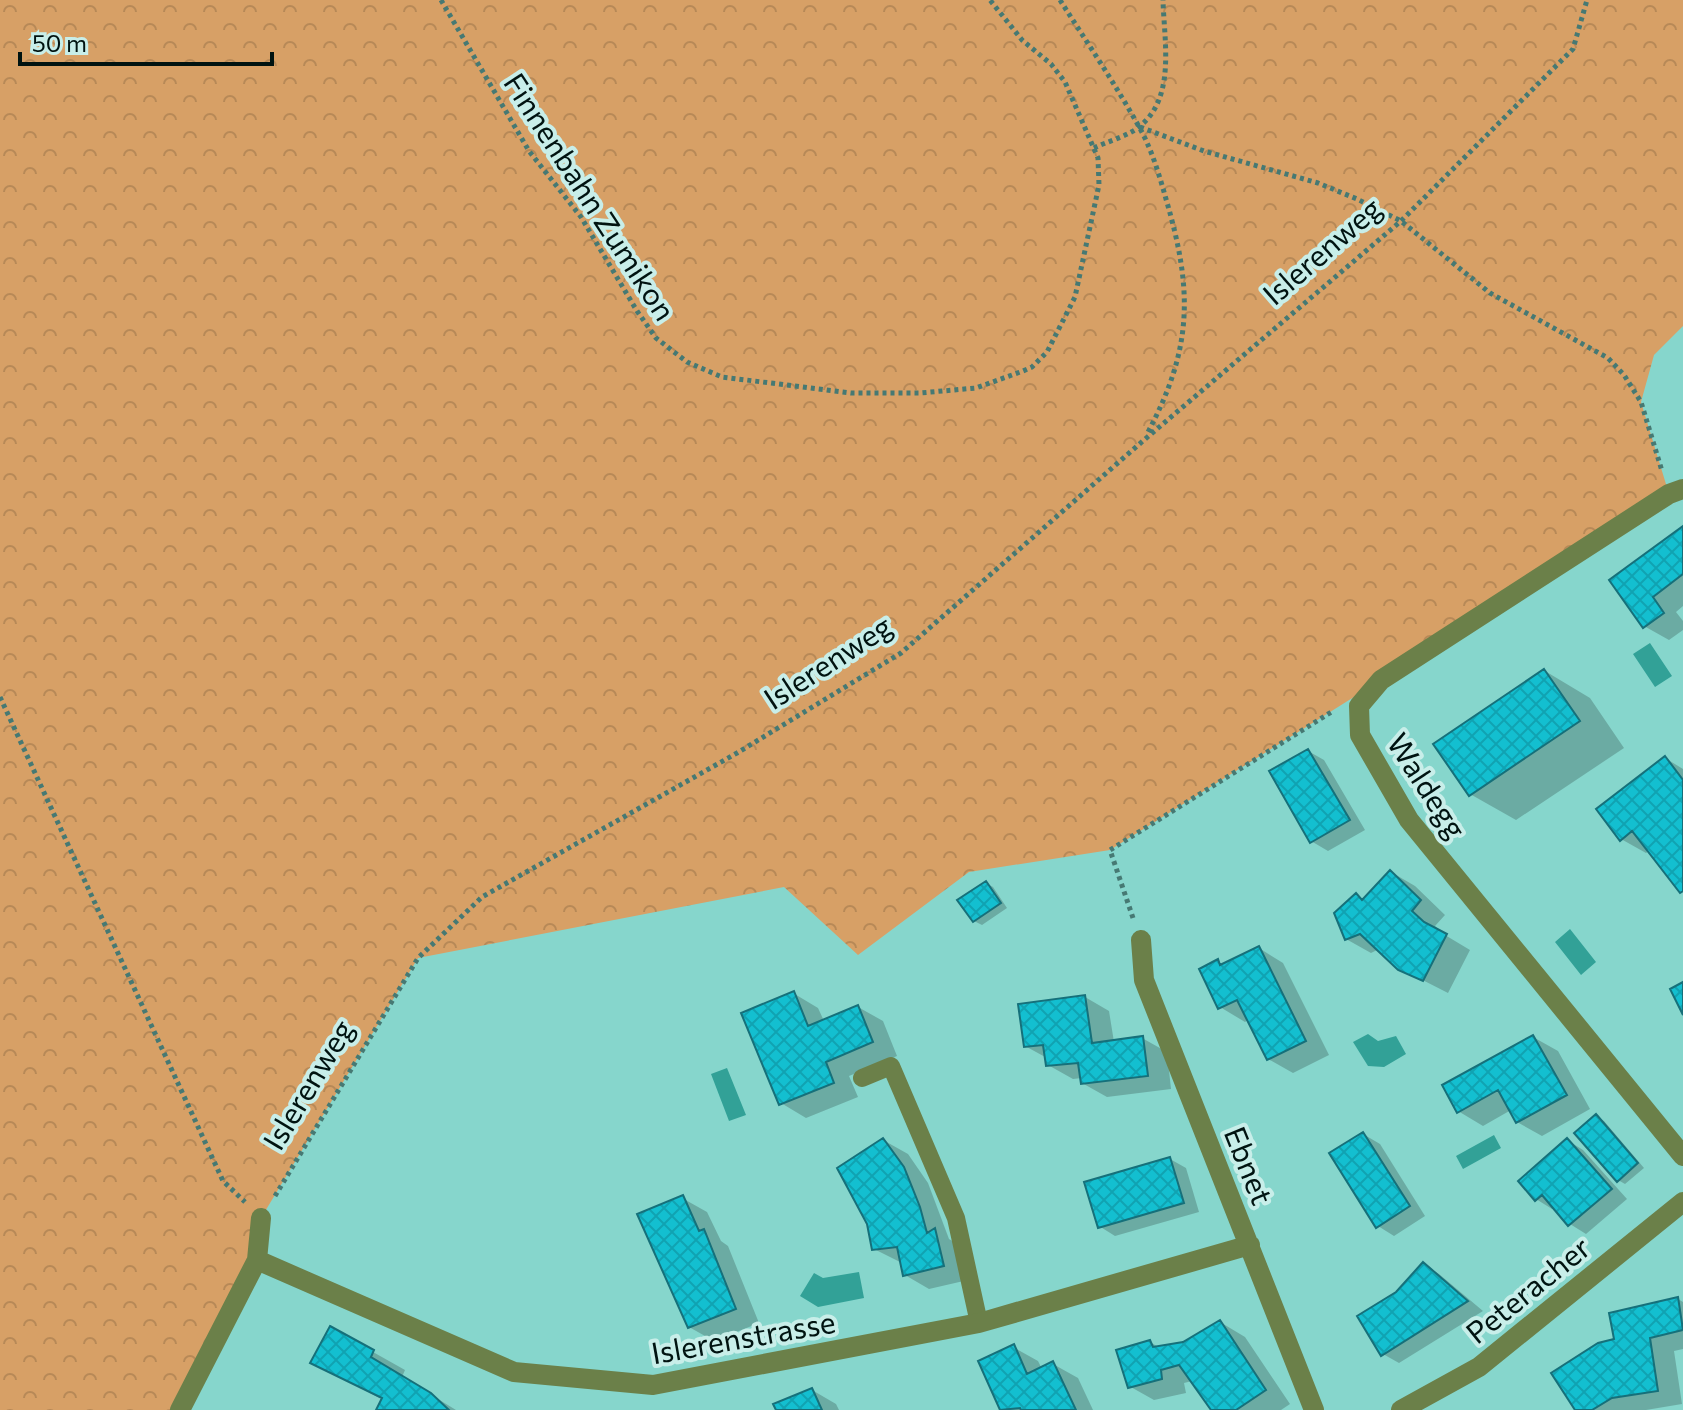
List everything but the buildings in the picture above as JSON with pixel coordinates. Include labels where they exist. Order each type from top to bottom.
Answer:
[{"type":"street","name":"Waldegg","points":[[1676,492],[1381,680],[1359,706],[1360,735],[1409,820],[1683,1156]]},
{"type":"street","name":"Ebnet","points":[[1141,940],[1144,980],[1314,1410]]},
{"type":"street","name":"Peteracher","points":[[1401,1410],[1479,1367],[1683,1202]]},
{"type":"street","points":[[180,1410],[257,1260],[261,1218]]},
{"type":"street","name":"Islerenstrasse","points":[[257,1260],[514,1372],[653,1385],[979,1323],[1250,1245]]},
{"type":"lane","points":[[862,1078],[891,1066],[956,1218],[979,1323]]},
{"type":"path","name":"Finnenbahn Zumikon","points":[[441,0],[529,151],[581,217],[656,338],[687,362],[722,377],[851,393],[920,393],[988,386],[1032,367],[1054,343],[1075,297],[1099,185],[1098,158],[1059,72],[1022,40],[990,0]]},
{"type":"path","points":[[1060,0],[1140,127],[1160,179],[1184,266],[1186,313],[1177,360],[1165,400],[1144,440]]},
{"type":"path","points":[[1094,148],[1140,127],[1159,103],[1165,78],[1163,0]]},
{"type":"path","name":"Islerenweg","points":[[261,1218],[418,958],[482,897],[737,753],[901,653],[1401,221],[1573,49],[1587,0]]},
{"type":"path","points":[[1140,127],[1204,151],[1318,183],[1357,199],[1401,221],[1490,293],[1608,358],[1624,375],[1641,402],[1676,492]]},
{"type":"path","points":[[0,697],[223,1181],[261,1218]]},
{"type":"path","points":[[1141,940],[1110,850],[1340,706]]},
{"type":"green space","points":[[0,0],[1683,0],[1683,326],[1654,355],[1641,402],[1669,494],[1110,850],[969,872],[858,955],[784,887],[418,958],[261,1218],[257,1260],[180,1410],[0,1410]]},
{"type":"water","points":[[1650,643],[1672,676],[1655,687],[1633,654]]},
{"type":"water","points":[[1570,929],[1596,962],[1581,975],[1555,942]]},
{"type":"water","points":[[1368,1034],[1378,1041],[1396,1036],[1406,1054],[1384,1067],[1368,1066],[1353,1042]]},
{"type":"water","points":[[727,1068],[746,1115],[729,1121],[711,1074]]},
{"type":"water","points":[[1494,1135],[1501,1148],[1463,1169],[1456,1156]]},
{"type":"water","points":[[859,1272],[864,1298],[818,1307],[800,1296],[814,1273],[823,1278]]}]
